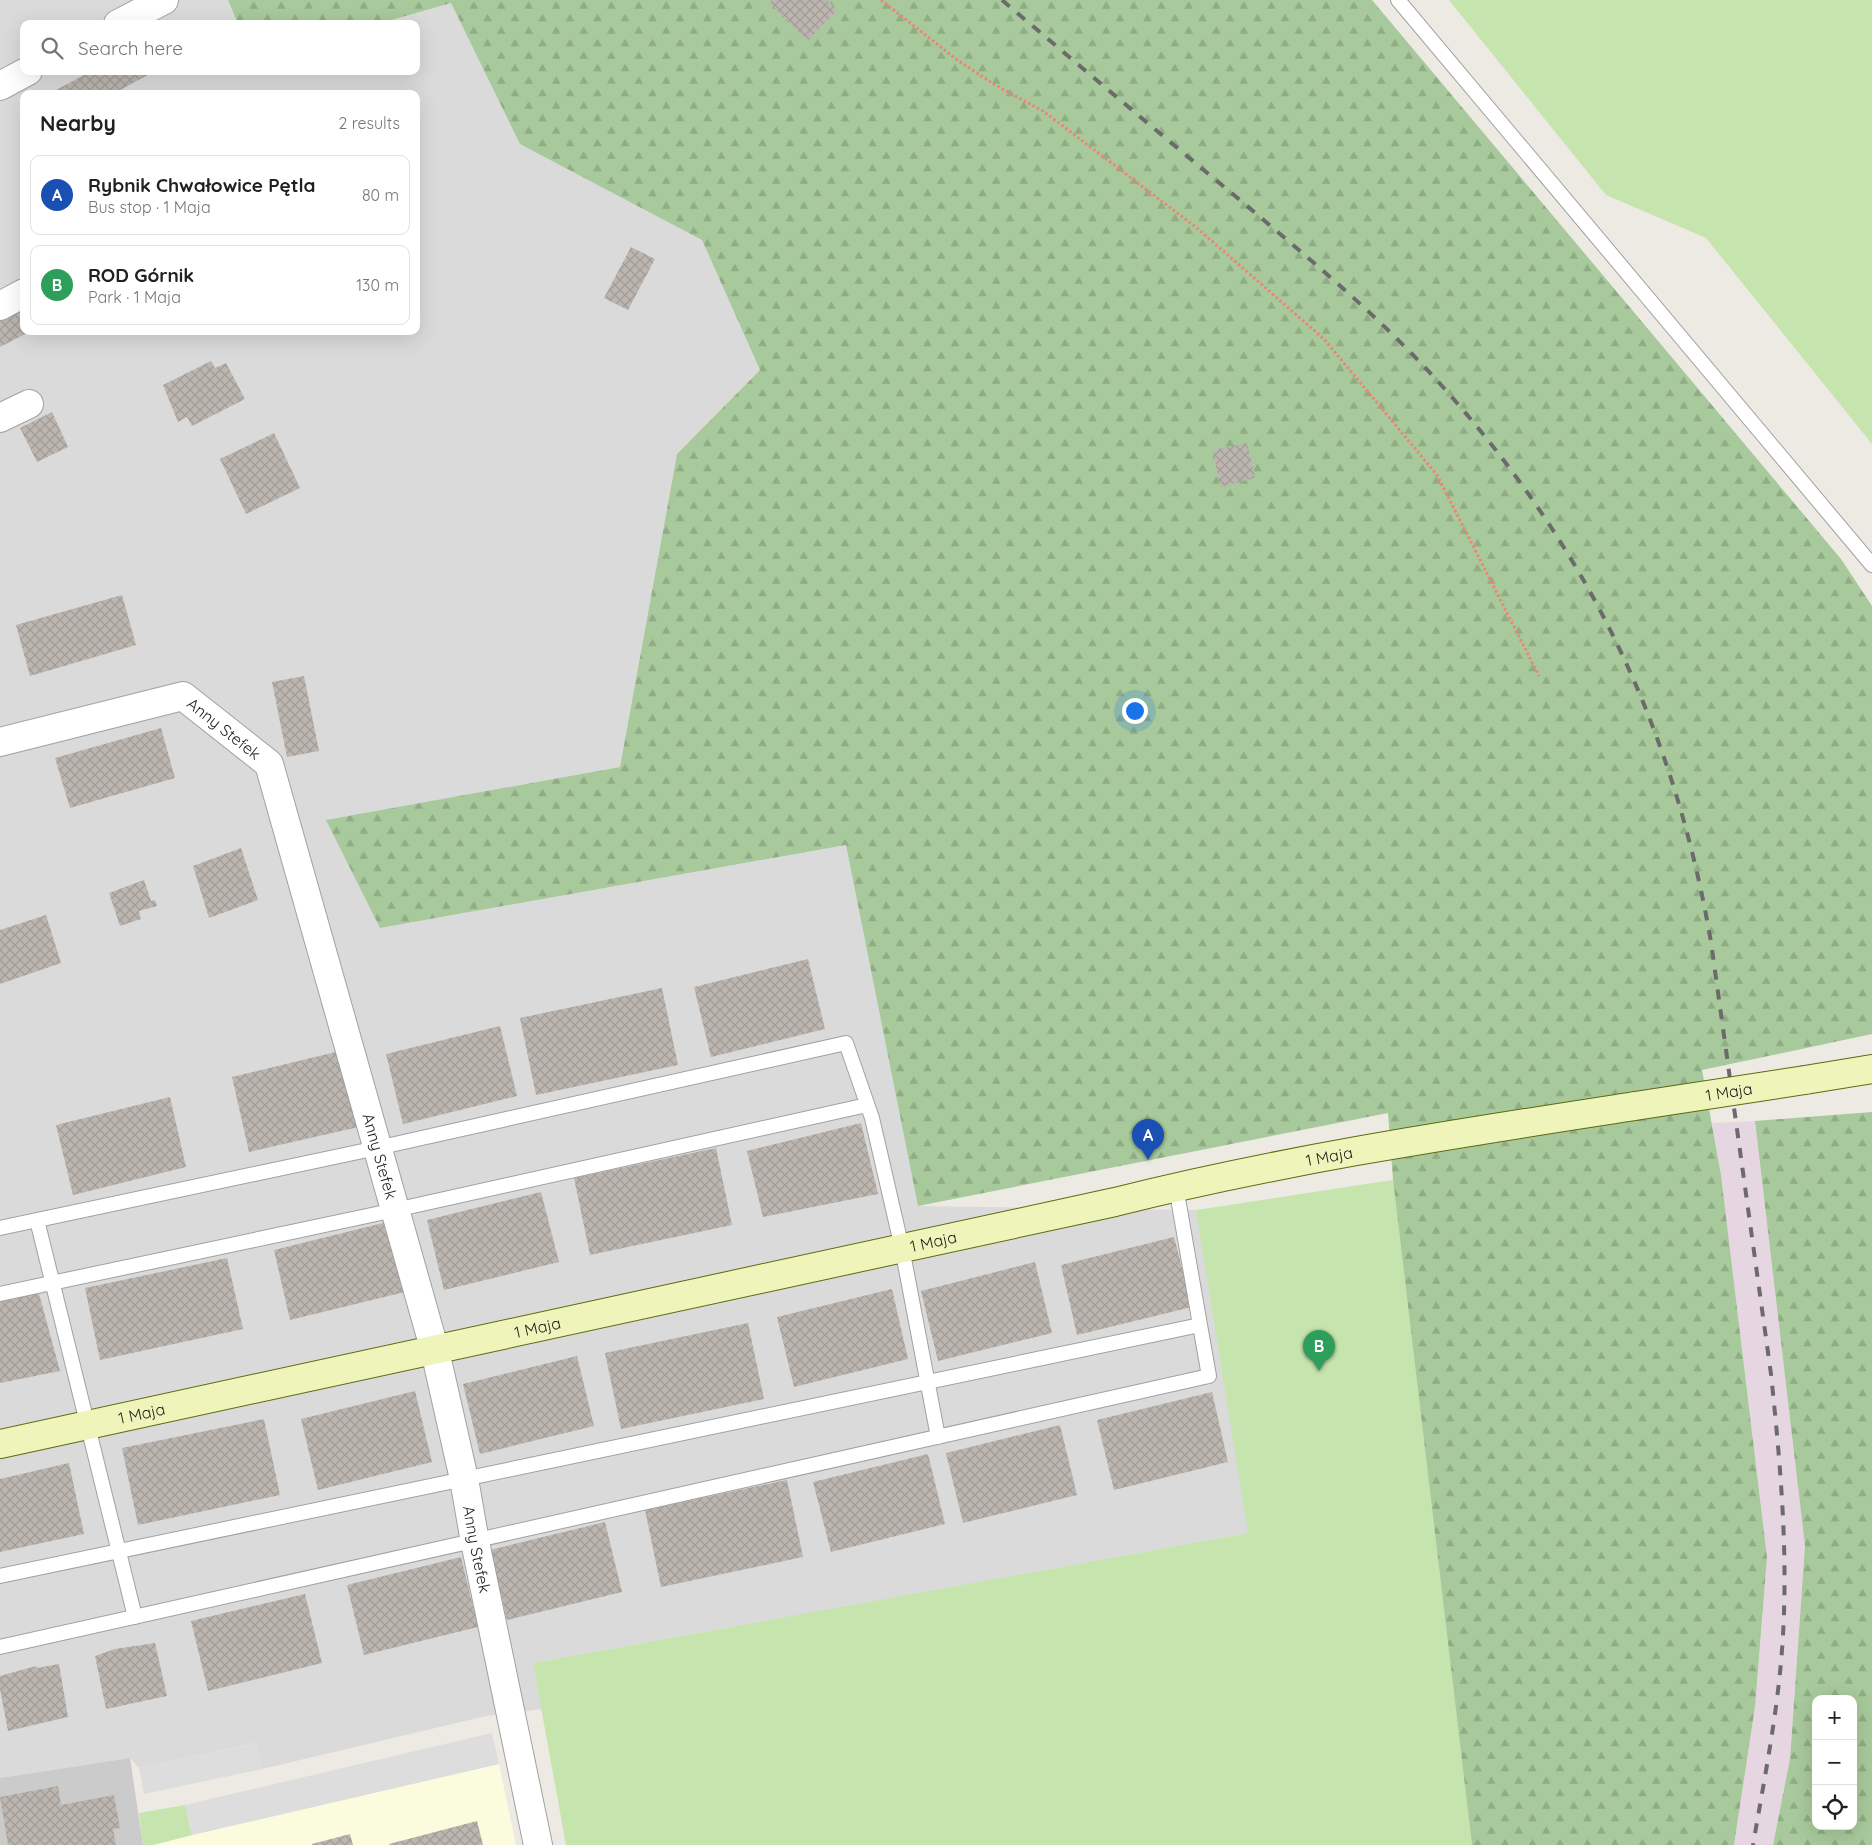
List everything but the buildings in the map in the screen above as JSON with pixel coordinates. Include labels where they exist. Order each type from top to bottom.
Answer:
[{"type":"main road","name":"1 Maja","points":[[0,1444],[1176,1187],[1378,1146],[1872,1069]]},
{"type":"street","points":[[126,20],[164,0]]},
{"type":"street","points":[[0,86],[21,75]]},
{"type":"street","points":[[0,306],[20,295]]},
{"type":"street","points":[[0,418],[29,404]]},
{"type":"street","name":"Anny Stefek","points":[[0,742],[182,696],[269,764],[435,1350],[464,1479],[474,1542],[538,1845]]},
{"type":"lane","points":[[1398,0],[1872,565]]},
{"type":"lane","points":[[0,1228],[377,1148],[846,1043],[872,1118],[902,1248],[938,1437]]},
{"type":"lane","points":[[0,1294],[395,1210],[867,1105]]},
{"type":"lane","points":[[0,1647],[1209,1376],[1176,1187]]},
{"type":"lane","points":[[37,1220],[135,1617]]},
{"type":"lane","points":[[0,1576],[1200,1325]]},
{"type":"path","points":[[881,0],[956,59],[995,85],[1043,111],[1197,228],[1324,339],[1437,475],[1539,676]]},
{"type":"shaded area","points":[[0,0],[228,0],[236,20],[20,20],[20,75],[420,75],[420,20],[392,20],[451,3],[515,132],[702,240],[760,370],[677,454],[620,767],[327,820],[380,928],[846,845],[918,1206],[1196,1210],[1249,1533],[533,1663],[542,1709],[486,1716],[262,1769],[256,1743],[139,1768],[130,1758],[0,1778]]},
{"type":"shaded area","points":[[1755,1121],[1805,1546],[1790,1759],[1773,1845],[1734,1845],[1755,1707],[1767,1557],[1721,1175],[1712,1123]]},
{"type":"shaded area","points":[[492,1733],[499,1764],[192,1835],[185,1805]]},
{"type":"shaded area","points":[[257,1743],[262,1769],[144,1794],[139,1768]]},
{"type":"shaded area","points":[[130,1758],[143,1845],[0,1845],[0,1778]]},
{"type":"shaded area","points":[[499,1764],[516,1845],[153,1845],[192,1835]]},
{"type":"green space","points":[[228,0],[1372,0],[1841,559],[1872,606],[1872,1034],[1702,1070],[1721,1175],[1767,1557],[1755,1707],[1734,1845],[1472,1845],[1393,1180],[1388,1113],[918,1206],[846,845],[380,928],[326,820],[620,767],[677,454],[760,370],[702,240],[520,144],[451,3],[392,20],[236,20]]},
{"type":"green space","points":[[1449,0],[1872,0],[1872,444],[1706,238],[1606,195]]},
{"type":"green space","points":[[1872,1112],[1872,1845],[1773,1845],[1790,1759],[1805,1546],[1755,1121]]},
{"type":"green space","points":[[1393,1180],[1472,1845],[566,1845],[533,1663],[1248,1533],[1196,1210]]},
{"type":"green space","points":[[185,1805],[192,1835],[153,1845],[143,1845],[139,1813]]},
{"type":"railway","points":[[1002,0],[1315,263],[1387,329],[1433,376],[1487,439],[1535,503],[1577,570],[1614,638],[1646,710],[1673,784],[1694,861],[1711,942],[1771,1374],[1784,1537],[1783,1635],[1775,1714],[1753,1845]]},
{"type":"place","name":"Rybnik Chwałowice Pętla","points":[[1148,1160]]},
{"type":"place","name":"ROD Górnik","points":[[1319,1371]]}]
